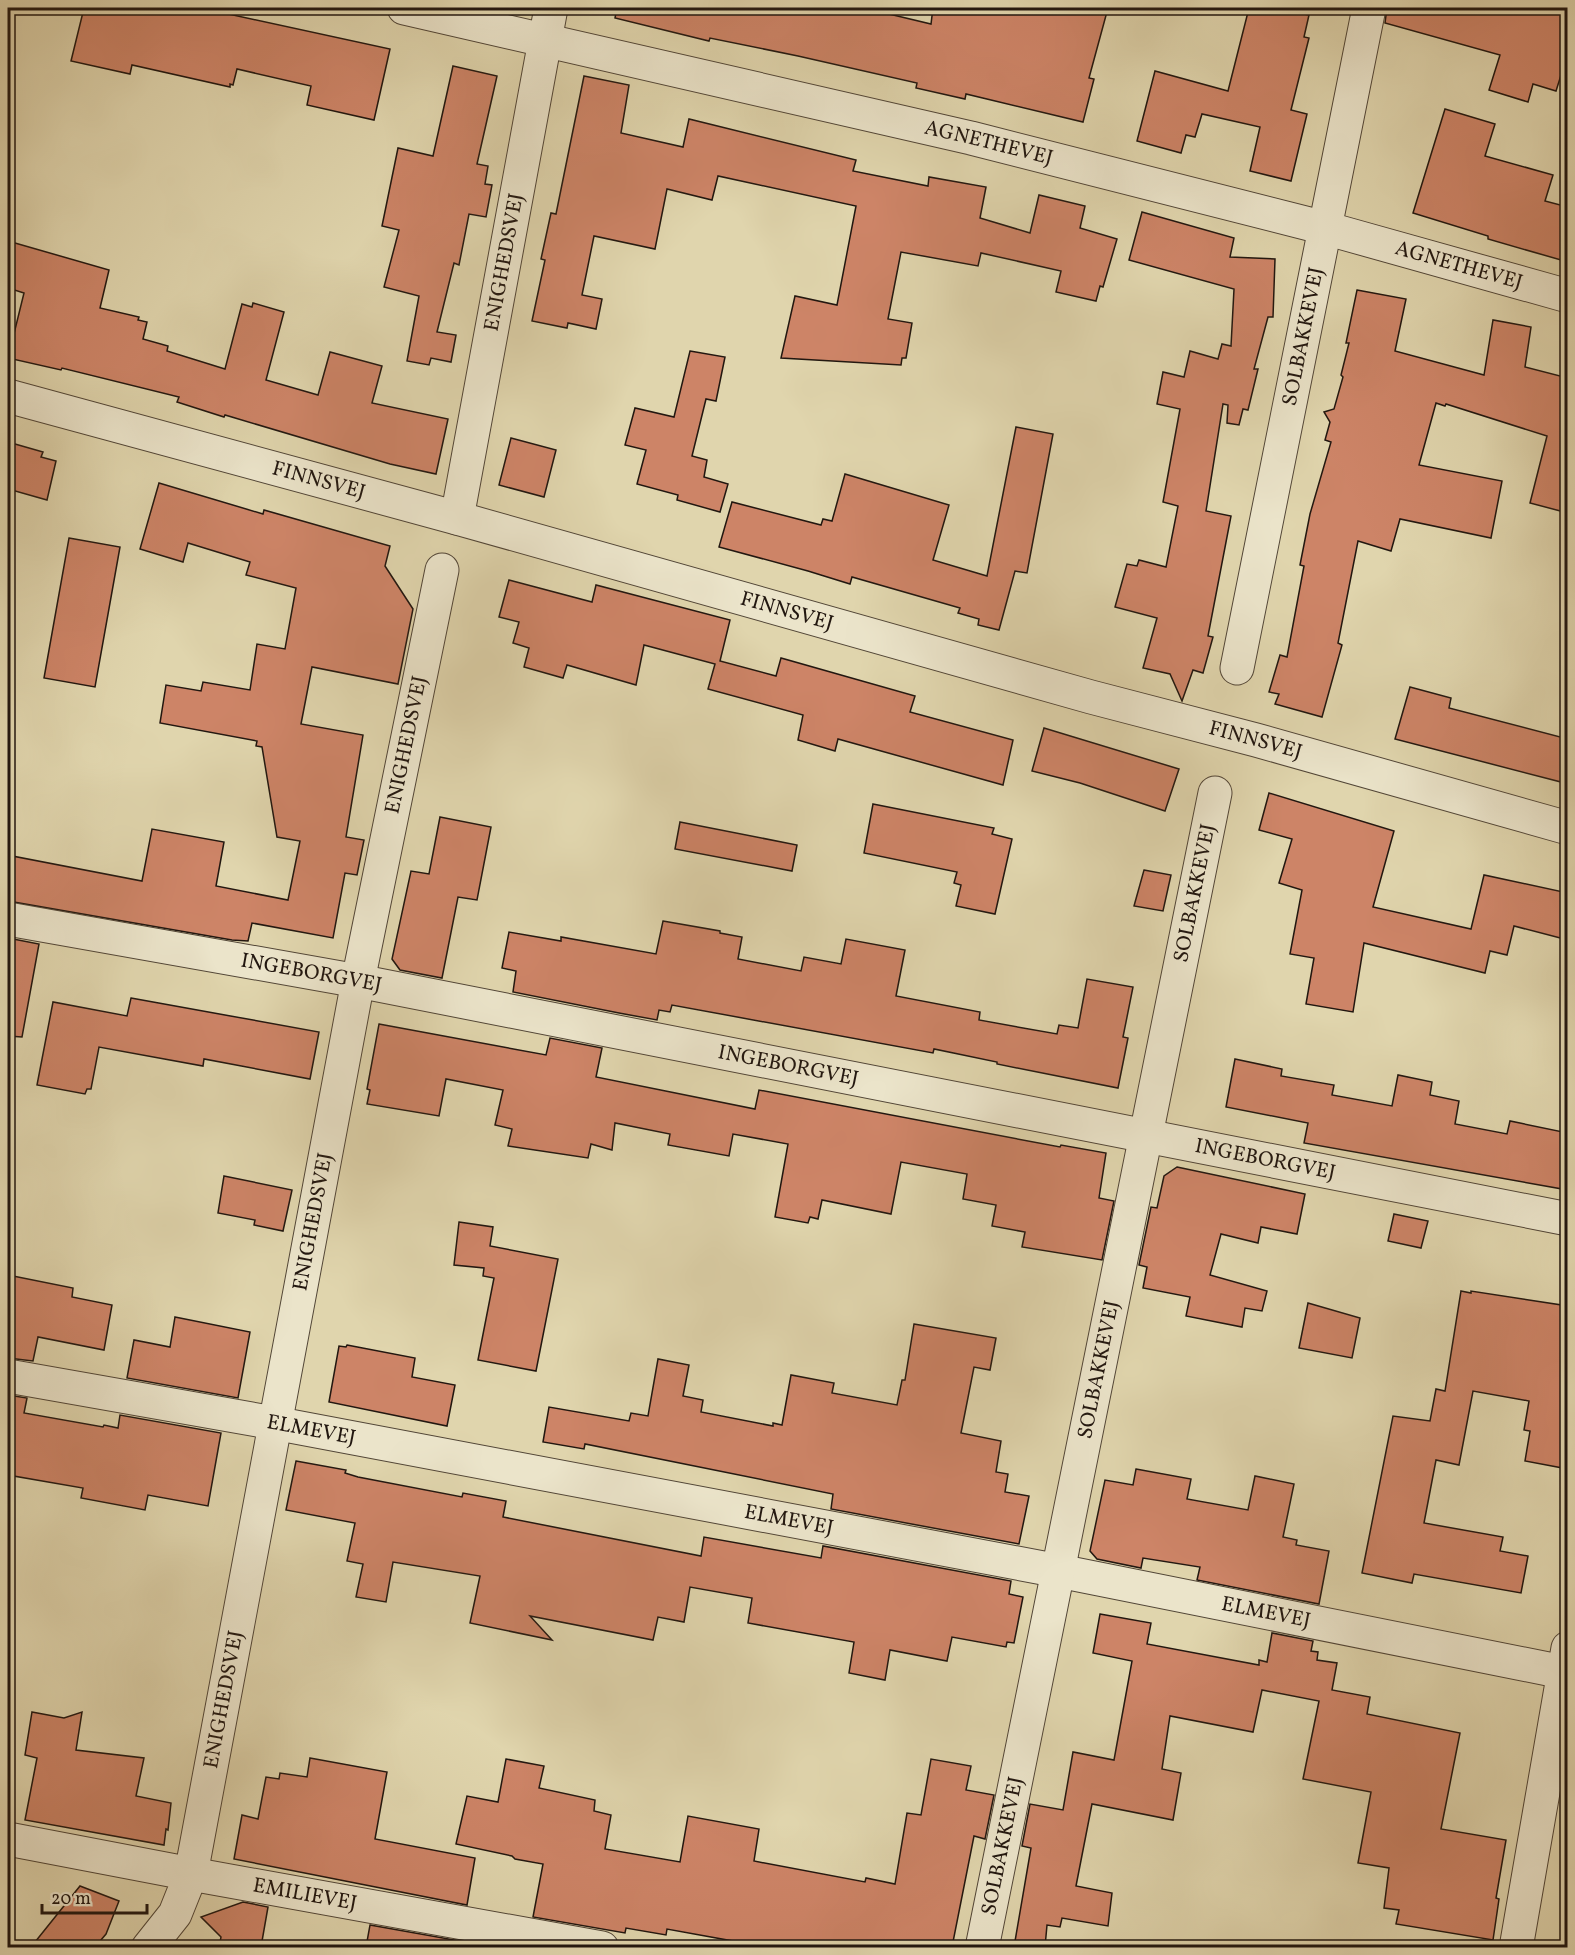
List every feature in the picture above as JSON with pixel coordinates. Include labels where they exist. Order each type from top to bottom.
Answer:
[{"type":"street","name":"AGNETHEVEJ","points":[[404,8],[971,138],[1325,228],[1568,296]]},
{"type":"street","name":"ENIGHEDSVEJ","points":[[457,518],[551,8]]},
{"type":"street","name":"SOLBAKKEVEJ","points":[[1238,668],[1369,8]]},
{"type":"street","name":"FINNSVEJ","points":[[8,396],[457,518],[1080,694],[1256,740],[1568,828]]},
{"type":"street","name":"ENIGHEDSVEJ","points":[[148,1947],[175,1914],[191,1874],[358,981],[442,570]]},
{"type":"street","name":"SOLBAKKEVEJ","points":[[982,1947],[1215,793]]},
{"type":"street","name":"INGEBORGVEJ","points":[[8,919],[358,981],[1568,1219]]},
{"type":"street","name":"ELMEVEJ","points":[[8,1376],[274,1423],[1566,1665]]},
{"type":"street","points":[[1516,1947],[1566,1665]]},
{"type":"street","name":"EMILIEVEJ","points":[[8,1839],[602,1947]]},
{"type":"building","points":[[84,8],[201,8],[390,49],[374,120],[307,105],[311,86],[237,69],[233,85],[230,84],[230,87],[132,65],[130,74],[71,61]]},
{"type":"building","points":[[617,8],[864,8],[931,24],[933,8],[1108,8],[1089,78],[1094,79],[1083,122],[966,94],[965,99],[916,88],[917,83],[798,56],[710,38],[709,41],[615,18]]},
{"type":"building","points":[[1249,8],[1305,8],[1303,14],[1309,15],[1304,37],[1309,38],[1291,110],[1307,114],[1291,181],[1250,171],[1260,127],[1202,114],[1195,137],[1186,135],[1181,153],[1137,141],[1155,71],[1228,91]]},
{"type":"building","points":[[1387,8],[1568,8],[1568,53],[1556,91],[1533,84],[1528,102],[1489,90],[1500,55],[1385,23]]},
{"type":"building","points":[[453,66],[497,76],[477,164],[488,166],[485,184],[492,185],[486,217],[469,214],[459,265],[454,263],[437,332],[456,335],[451,362],[431,358],[429,365],[407,361],[419,296],[384,287],[399,230],[382,226],[398,148],[433,156]]},
{"type":"building","points":[[584,76],[629,85],[621,133],[683,147],[689,119],[856,160],[853,171],[928,186],[929,177],[986,187],[980,218],[1030,233],[1039,195],[1085,206],[1080,228],[1117,239],[1103,287],[1100,286],[1096,301],[1056,292],[1061,271],[981,253],[978,266],[901,252],[888,319],[912,323],[906,358],[902,358],[901,365],[781,358],[795,296],[837,305],[856,206],[718,176],[712,200],[667,189],[655,249],[594,236],[582,295],[602,299],[596,329],[568,323],[567,328],[532,321],[545,260],[541,259],[551,213],[556,214]]},
{"type":"building","points":[[1445,109],[1495,124],[1485,156],[1553,175],[1545,201],[1568,207],[1568,262],[1488,239],[1488,236],[1413,213]]},
{"type":"building","points":[[1142,212],[1234,238],[1230,257],[1275,259],[1273,317],[1268,317],[1254,369],[1258,369],[1248,410],[1243,409],[1239,425],[1227,423],[1228,405],[1223,404],[1206,511],[1231,516],[1208,636],[1213,637],[1203,673],[1193,670],[1182,701],[1170,674],[1143,668],[1157,618],[1115,607],[1127,564],[1137,566],[1139,560],[1166,567],[1178,506],[1163,502],[1180,409],[1157,404],[1163,372],[1184,377],[1190,351],[1218,359],[1222,344],[1231,346],[1234,289],[1129,260]]},
{"type":"building","points":[[8,241],[109,270],[100,308],[139,317],[138,320],[147,322],[143,339],[168,346],[167,351],[225,369],[242,304],[252,307],[253,303],[284,312],[266,380],[318,395],[330,352],[382,366],[372,403],[448,419],[436,474],[390,464],[225,415],[224,417],[177,402],[179,397],[62,368],[61,370],[8,358],[24,293],[8,288]]},
{"type":"building","points":[[1357,290],[1406,299],[1395,351],[1484,375],[1493,320],[1531,327],[1525,367],[1568,378],[1568,513],[1530,503],[1547,436],[1446,404],[1445,406],[1436,403],[1419,465],[1502,481],[1491,538],[1400,519],[1391,551],[1358,541],[1338,643],[1342,645],[1322,717],[1275,704],[1279,694],[1269,692],[1280,655],[1287,657],[1304,566],[1300,565],[1310,514],[1331,442],[1325,440],[1330,422],[1324,412],[1334,409],[1343,377],[1341,375],[1349,343],[1346,343]]},
{"type":"building","points":[[690,351],[725,357],[716,401],[706,399],[692,456],[707,460],[704,477],[728,484],[720,512],[677,500],[678,495],[637,484],[646,450],[625,445],[635,408],[674,417]]},
{"type":"building","points":[[1016,427],[1053,434],[1027,573],[1015,571],[999,630],[978,625],[979,619],[958,613],[960,608],[852,577],[850,584],[719,547],[732,502],[821,525],[823,519],[832,521],[845,474],[949,505],[933,560],[987,576]]},
{"type":"building","points":[[511,438],[556,450],[544,497],[499,485]]},
{"type":"building","points":[[8,442],[43,452],[41,457],[56,461],[47,500],[8,489]]},
{"type":"building","points":[[159,483],[263,514],[264,510],[390,546],[385,566],[413,609],[398,684],[312,667],[301,724],[363,735],[346,837],[364,840],[357,875],[345,873],[333,938],[252,923],[248,941],[232,940],[8,901],[8,877],[12,856],[142,881],[152,829],[224,842],[216,886],[288,900],[300,841],[277,837],[262,747],[256,746],[257,741],[160,723],[166,685],[201,691],[203,682],[250,690],[257,644],[285,649],[296,588],[246,575],[250,562],[188,543],[183,562],[140,549]]},
{"type":"building","points":[[69,538],[120,547],[95,687],[44,678]]},
{"type":"building","points":[[509,580],[592,602],[596,585],[730,620],[720,661],[776,676],[781,658],[915,696],[910,712],[1013,740],[1003,785],[838,739],[835,751],[798,740],[803,715],[708,689],[715,664],[644,645],[636,685],[567,665],[563,678],[524,667],[529,648],[513,643],[519,622],[499,617]]},
{"type":"building","points":[[1410,687],[1451,698],[1449,708],[1568,739],[1568,759],[1561,782],[1395,739]]},
{"type":"building","points":[[1044,728],[1179,769],[1165,811],[1080,783],[1032,771]]},
{"type":"building","points":[[1269,793],[1394,831],[1373,907],[1471,929],[1484,875],[1568,893],[1568,940],[1514,926],[1507,955],[1490,951],[1485,973],[1364,943],[1353,1012],[1306,1004],[1314,958],[1290,954],[1302,890],[1279,883],[1292,839],[1259,830]]},
{"type":"building","points":[[873,804],[994,828],[992,834],[1012,839],[995,914],[956,906],[961,885],[954,883],[957,872],[864,853]]},
{"type":"building","points":[[440,817],[491,827],[477,900],[458,897],[442,978],[400,970],[392,959],[411,871],[429,874]]},
{"type":"building","points":[[680,822],[797,845],[792,871],[675,849]]},
{"type":"building","points":[[1144,870],[1171,875],[1163,911],[1134,906]]},
{"type":"building","points":[[663,921],[742,937],[738,959],[801,971],[804,957],[841,964],[846,939],[905,950],[896,996],[980,1012],[979,1020],[1057,1034],[1059,1025],[1078,1028],[1087,979],[1133,987],[1123,1037],[1128,1038],[1118,1088],[934,1049],[933,1053],[672,1005],[670,1012],[659,1010],[657,1020],[619,1013],[513,992],[516,971],[502,968],[509,932],[561,941],[561,937],[656,954]]},
{"type":"building","points":[[8,938],[39,944],[22,1037],[8,1036]]},
{"type":"building","points":[[131,998],[319,1032],[310,1079],[204,1059],[203,1066],[99,1047],[91,1089],[87,1089],[85,1094],[37,1085],[53,1002],[127,1016]]},
{"type":"building","points":[[379,1024],[546,1055],[550,1038],[602,1048],[596,1077],[755,1109],[759,1090],[1060,1147],[1061,1145],[1106,1153],[1099,1198],[1114,1201],[1102,1260],[1022,1247],[1025,1232],[992,1226],[996,1205],[963,1199],[967,1174],[901,1162],[891,1214],[822,1200],[818,1219],[810,1217],[808,1223],[775,1217],[788,1144],[733,1134],[729,1156],[668,1145],[670,1134],[615,1123],[612,1150],[591,1144],[588,1158],[508,1146],[512,1129],[495,1125],[503,1090],[446,1079],[439,1116],[367,1104],[370,1090],[367,1089]]},
{"type":"building","points":[[1235,1059],[1282,1069],[1281,1076],[1334,1085],[1332,1095],[1392,1106],[1398,1075],[1432,1082],[1430,1095],[1459,1101],[1455,1124],[1507,1134],[1510,1121],[1568,1133],[1568,1190],[1304,1143],[1308,1123],[1226,1107]]},
{"type":"building","points":[[1177,1167],[1305,1194],[1297,1234],[1261,1227],[1258,1243],[1221,1234],[1210,1275],[1267,1291],[1262,1311],[1245,1308],[1242,1327],[1186,1316],[1190,1297],[1143,1288],[1147,1267],[1139,1265],[1151,1207],[1157,1208],[1164,1176]]},
{"type":"building","points":[[224,1176],[292,1190],[283,1231],[254,1225],[255,1220],[218,1213]]},
{"type":"building","points":[[1394,1214],[1428,1221],[1421,1248],[1388,1241]]},
{"type":"building","points":[[459,1222],[493,1227],[490,1246],[558,1259],[536,1371],[478,1360],[494,1278],[483,1276],[484,1268],[454,1265]]},
{"type":"building","points":[[8,1275],[73,1288],[72,1297],[112,1305],[104,1350],[38,1337],[33,1361],[8,1358]]},
{"type":"building","points":[[1461,1291],[1568,1306],[1568,1469],[1525,1461],[1530,1431],[1524,1430],[1529,1401],[1473,1391],[1459,1465],[1436,1460],[1424,1523],[1503,1537],[1500,1551],[1528,1556],[1521,1593],[1414,1574],[1412,1583],[1362,1573],[1393,1416],[1430,1421],[1436,1389],[1445,1391]]},
{"type":"building","points":[[1308,1303],[1360,1318],[1352,1358],[1299,1348]]},
{"type":"building","points":[[175,1317],[250,1332],[238,1398],[127,1378],[134,1340],[170,1347]]},
{"type":"building","points":[[914,1324],[996,1338],[990,1370],[974,1367],[961,1433],[1001,1441],[996,1472],[1008,1474],[1005,1492],[1029,1496],[1019,1544],[831,1509],[833,1494],[585,1444],[584,1449],[543,1442],[549,1407],[629,1421],[631,1413],[648,1416],[658,1359],[689,1365],[683,1396],[703,1400],[701,1412],[773,1426],[773,1423],[782,1425],[791,1375],[834,1383],[832,1393],[897,1405],[902,1380],[905,1380]]},
{"type":"building","points":[[347,1345],[415,1358],[412,1377],[455,1385],[447,1426],[329,1402],[339,1346],[346,1347]]},
{"type":"building","points":[[8,1395],[27,1398],[24,1413],[118,1428],[120,1415],[221,1433],[208,1506],[148,1495],[145,1510],[81,1498],[83,1488],[8,1475]]},
{"type":"building","points":[[296,1461],[346,1470],[345,1473],[358,1477],[462,1497],[463,1493],[506,1501],[503,1517],[701,1556],[704,1537],[821,1558],[823,1546],[1011,1581],[1009,1594],[1023,1597],[1014,1643],[1007,1642],[1006,1647],[952,1637],[947,1661],[890,1650],[885,1680],[849,1673],[854,1642],[748,1623],[752,1598],[690,1587],[684,1622],[658,1617],[653,1640],[530,1616],[552,1640],[470,1623],[480,1576],[393,1562],[386,1602],[356,1597],[363,1564],[347,1561],[355,1523],[286,1510]]},
{"type":"building","points":[[1136,1469],[1191,1479],[1187,1499],[1248,1510],[1255,1476],[1294,1484],[1283,1537],[1297,1540],[1296,1545],[1329,1551],[1319,1604],[1197,1580],[1200,1567],[1143,1558],[1141,1568],[1097,1559],[1090,1551],[1105,1480],[1133,1485]]},
{"type":"building","points":[[1100,1614],[1151,1623],[1147,1644],[1259,1665],[1259,1660],[1267,1662],[1272,1633],[1313,1641],[1311,1651],[1318,1652],[1317,1660],[1337,1663],[1332,1690],[1370,1697],[1367,1714],[1460,1733],[1441,1829],[1506,1840],[1496,1898],[1499,1899],[1493,1940],[1396,1924],[1399,1910],[1384,1908],[1389,1868],[1358,1863],[1371,1792],[1303,1779],[1319,1701],[1262,1690],[1253,1732],[1170,1716],[1162,1769],[1181,1773],[1173,1820],[1092,1804],[1076,1886],[1112,1893],[1108,1926],[1062,1918],[1060,1927],[1047,1925],[1045,1947],[1014,1947],[1031,1848],[1022,1846],[1030,1804],[1063,1810],[1073,1752],[1114,1760],[1132,1661],[1093,1653]]},
{"type":"building","points":[[32,1712],[64,1718],[82,1712],[76,1750],[144,1758],[136,1796],[171,1803],[164,1845],[25,1820],[37,1758],[25,1755]]},
{"type":"building","points":[[310,1758],[387,1772],[375,1839],[475,1858],[467,1905],[234,1859],[242,1815],[258,1819],[266,1777],[279,1779],[280,1773],[307,1777]]},
{"type":"building","points":[[506,1759],[544,1766],[539,1788],[595,1800],[594,1811],[611,1815],[605,1849],[680,1862],[688,1816],[759,1829],[754,1861],[865,1882],[866,1878],[895,1884],[907,1813],[921,1815],[931,1759],[971,1766],[966,1790],[994,1795],[985,1839],[974,1836],[952,1947],[766,1947],[667,1929],[666,1935],[626,1928],[625,1933],[533,1917],[543,1864],[456,1844],[467,1796],[498,1802]]},
{"type":"building","points":[[80,1886],[119,1901],[106,1934],[95,1947],[31,1947]]},
{"type":"building","points":[[243,1902],[268,1907],[261,1947],[219,1947],[221,1937],[201,1917]]},
{"type":"building","points":[[370,1925],[460,1941],[459,1947],[366,1947]]}]
